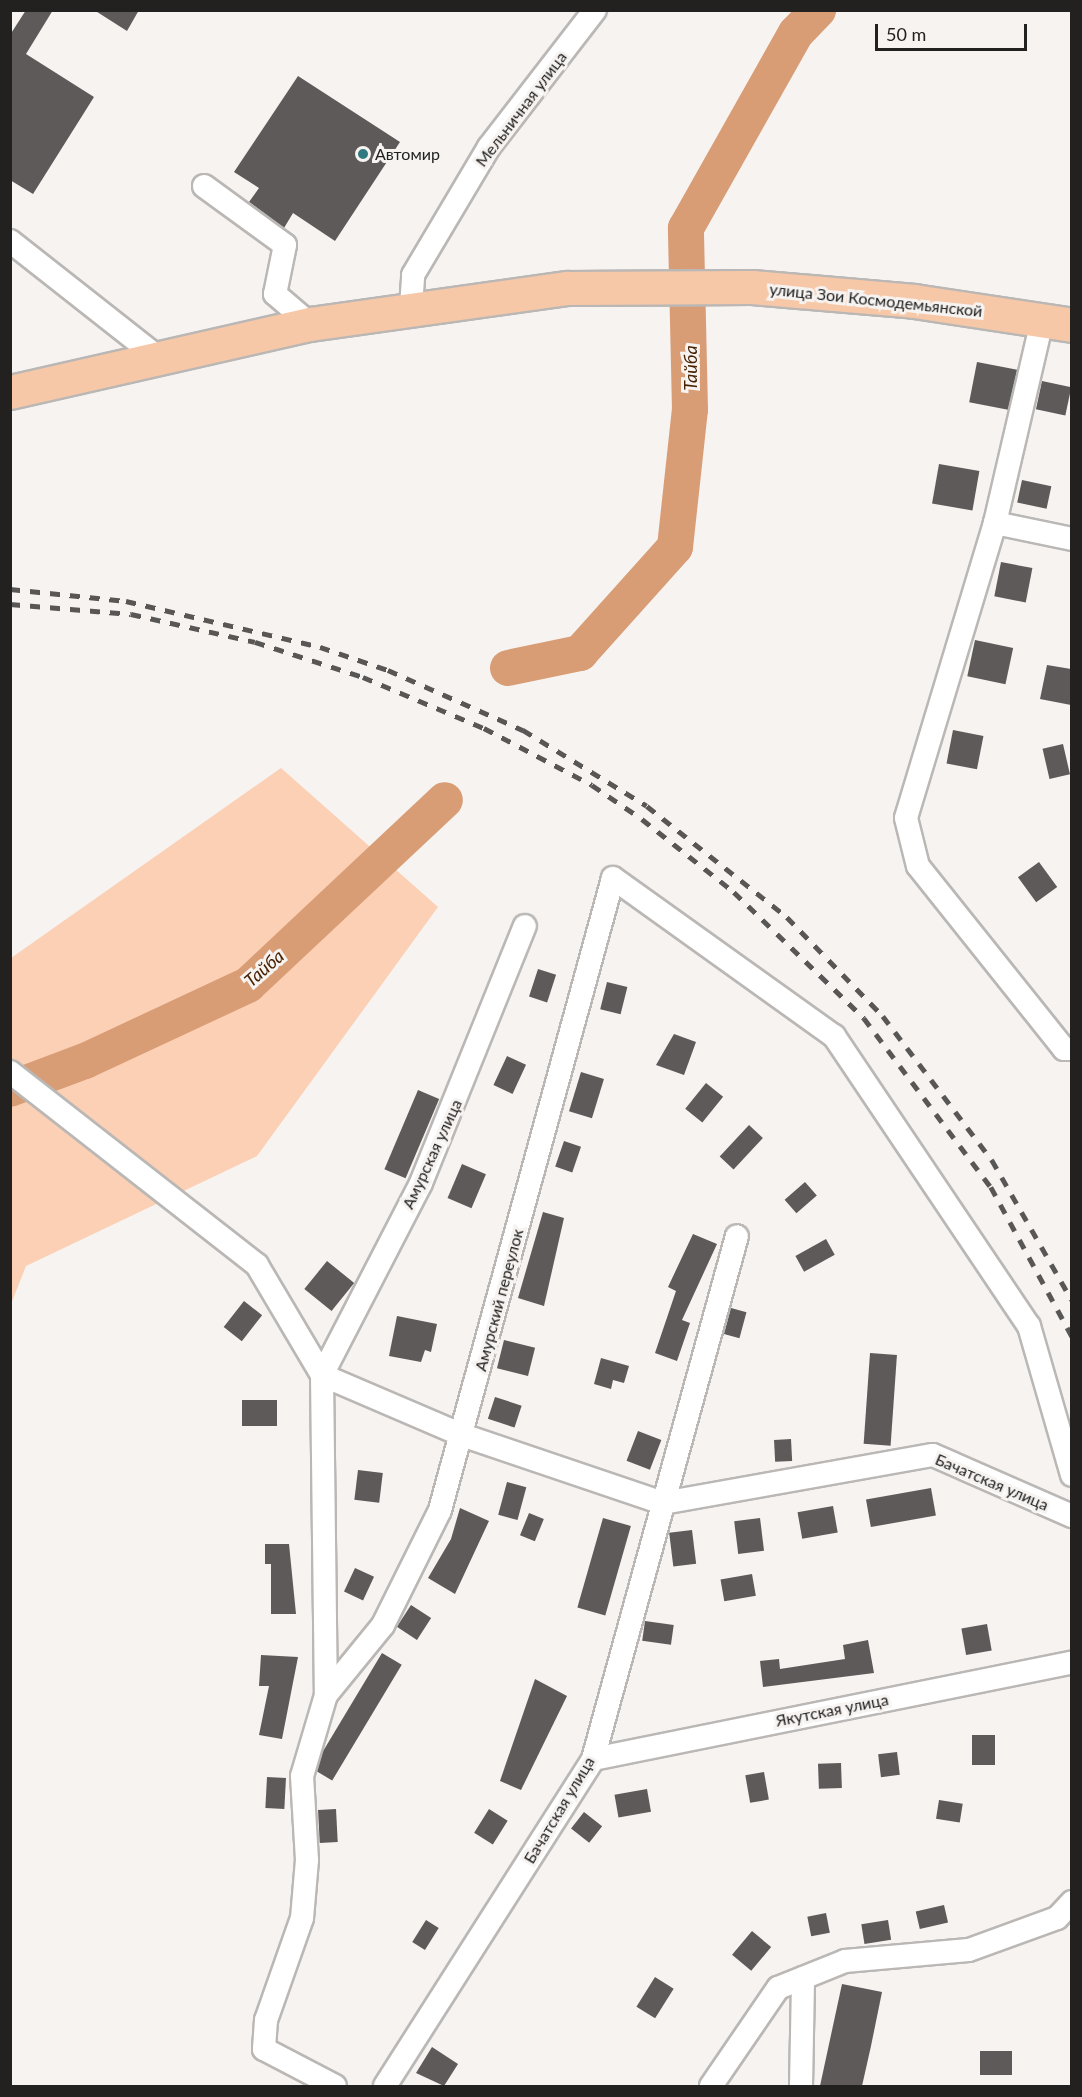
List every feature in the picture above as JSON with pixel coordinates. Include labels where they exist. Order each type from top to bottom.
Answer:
[{"type":"main road","name":"улица Зои Космодемьянской","points":[[10,392],[161,360],[310,324],[411,307],[567,288],[654,285],[752,287],[914,301],[1064,324]]},
{"type":"street","name":"Мельничная улица","points":[[411,307],[413,275],[489,147],[595,10]]},
{"type":"street","points":[[204,186],[285,245],[275,294],[310,324]]},
{"type":"street","points":[[10,241],[161,360]]},
{"type":"street","points":[[1064,324],[995,524],[906,818],[918,866],[1043,1024],[1064,1049],[1071,1049]]},
{"type":"street","points":[[995,524],[1071,539]]},
{"type":"street","name":"Амурский переулок","points":[[326,1695],[383,1625],[440,1510],[614,878],[834,1036],[1029,1326],[1071,1474]]},
{"type":"street","name":"Амурская улица","points":[[322,1375],[421,1183],[525,926]]},
{"type":"street","points":[[10,1072],[257,1265],[322,1375],[326,1695],[302,1776],[305,1898],[266,2020],[264,2049],[335,2086]]},
{"type":"street","name":"Бачатская улица","points":[[385,2086],[592,1759],[737,1236]]},
{"type":"street","name":"Бачатская улица","points":[[322,1375],[462,1435],[663,1503],[933,1455],[1071,1516]]},
{"type":"street","name":"Якутская улица","points":[[592,1759],[1071,1662]]},
{"type":"street","points":[[711,2086],[778,1988],[845,1961],[969,1950],[1057,1918],[1071,1902]]},
{"type":"street","points":[[801,2086],[803,1978]]},
{"type":"shaded area","points":[[281,768],[438,907],[257,1156],[26,1266],[11,1304],[11,958]]},
{"type":"building","points":[[26,10],[53,10],[26,54],[94,97],[33,194],[10,180],[10,35]]},
{"type":"building","points":[[94,10],[139,10],[127,31]]},
{"type":"building","points":[[298,76],[400,142],[335,241],[293,213],[284,228],[249,202],[259,188],[234,172]]},
{"type":"building","points":[[977,362],[1017,370],[1009,410],[969,402]]},
{"type":"building","points":[[1042,381],[1071,387],[1065,416],[1036,409]]},
{"type":"building","points":[[939,464],[979,471],[972,511],[932,503]]},
{"type":"building","points":[[1022,480],[1051,486],[1047,509],[1017,502]]},
{"type":"building","points":[[1001,562],[1032,568],[1026,602],[994,596]]},
{"type":"building","points":[[975,640],[1013,648],[1005,684],[967,676]]},
{"type":"building","points":[[1047,665],[1071,669],[1071,705],[1040,699]]},
{"type":"building","points":[[953,730],[983,736],[977,769],[947,763]]},
{"type":"building","points":[[1063,744],[1070,774],[1050,779],[1043,749]]},
{"type":"building","points":[[1039,862],[1057,887],[1036,902],[1018,877]]},
{"type":"building","points":[[538,969],[556,975],[547,1002],[529,997]]},
{"type":"building","points":[[607,982],[627,987],[621,1014],[600,1009]]},
{"type":"building","points":[[674,1034],[696,1042],[684,1075],[656,1065]]},
{"type":"building","points":[[507,1056],[526,1065],[513,1094],[493,1085]]},
{"type":"building","points":[[581,1072],[604,1079],[592,1118],[569,1111]]},
{"type":"building","points":[[706,1083],[723,1097],[702,1122],[685,1109]]},
{"type":"building","points":[[418,1090],[439,1099],[406,1178],[384,1169]]},
{"type":"building","points":[[749,1125],[763,1138],[734,1169],[720,1156]]},
{"type":"building","points":[[564,1141],[581,1147],[572,1172],[555,1167]]},
{"type":"building","points":[[462,1164],[486,1174],[471,1208],[448,1198]]},
{"type":"building","points":[[805,1182],[817,1196],[796,1213],[785,1200]]},
{"type":"building","points":[[543,1212],[564,1218],[544,1306],[518,1298]]},
{"type":"building","points":[[693,1234],[717,1244],[682,1320],[690,1323],[677,1361],[655,1353],[676,1291],[668,1287]]},
{"type":"building","points":[[826,1239],[835,1255],[804,1272],[795,1256]]},
{"type":"building","points":[[327,1261],[354,1283],[332,1311],[304,1289]]},
{"type":"building","points":[[244,1301],[262,1315],[242,1341],[224,1327]]},
{"type":"building","points":[[731,1308],[746,1312],[739,1338],[724,1334]]},
{"type":"building","points":[[397,1316],[437,1324],[431,1352],[425,1350],[421,1362],[389,1356]]},
{"type":"building","points":[[504,1340],[535,1348],[528,1376],[497,1368]]},
{"type":"building","points":[[870,1353],[897,1355],[891,1446],[864,1444]]},
{"type":"building","points":[[601,1358],[629,1366],[624,1383],[613,1380],[611,1389],[594,1384]]},
{"type":"building","points":[[495,1397],[522,1406],[515,1428],[488,1419]]},
{"type":"building","points":[[242,1400],[277,1400],[277,1426],[242,1426]]},
{"type":"building","points":[[638,1431],[661,1440],[650,1470],[627,1461]]},
{"type":"building","points":[[791,1439],[792,1461],[775,1462],[774,1440]]},
{"type":"building","points":[[358,1470],[383,1473],[379,1503],[354,1500]]},
{"type":"building","points":[[507,1482],[526,1487],[518,1520],[498,1515]]},
{"type":"building","points":[[931,1488],[936,1516],[871,1527],[866,1499]]},
{"type":"building","points":[[833,1506],[838,1533],[802,1539],[798,1512]]},
{"type":"building","points":[[460,1508],[489,1521],[455,1594],[428,1578],[451,1539]]},
{"type":"building","points":[[529,1513],[544,1519],[535,1541],[520,1535]]},
{"type":"building","points":[[603,1518],[631,1526],[605,1615],[577,1607]]},
{"type":"building","points":[[760,1518],[764,1551],[738,1554],[734,1521]]},
{"type":"building","points":[[692,1530],[696,1564],[673,1567],[669,1533]]},
{"type":"building","points":[[265,1544],[289,1544],[296,1614],[271,1614],[271,1564],[265,1564]]},
{"type":"building","points":[[355,1568],[374,1577],[363,1600],[344,1592]]},
{"type":"building","points":[[752,1574],[756,1596],[724,1601],[720,1580]]},
{"type":"building","points":[[411,1605],[431,1618],[417,1640],[397,1627]]},
{"type":"building","points":[[645,1621],[674,1625],[671,1645],[642,1641]]},
{"type":"building","points":[[987,1624],[992,1651],[966,1655],[961,1629]]},
{"type":"building","points":[[868,1640],[874,1673],[763,1687],[760,1661],[779,1659],[780,1669],[845,1659],[843,1645]]},
{"type":"building","points":[[382,1653],[402,1665],[332,1781],[312,1769]]},
{"type":"building","points":[[261,1655],[298,1657],[282,1739],[259,1735],[269,1686],[259,1686]]},
{"type":"building","points":[[535,1679],[567,1696],[521,1790],[500,1781]]},
{"type":"building","points":[[972,1735],[995,1735],[995,1765],[972,1765]]},
{"type":"building","points":[[897,1752],[900,1775],[881,1777],[878,1754]]},
{"type":"building","points":[[841,1763],[842,1788],[819,1789],[818,1764]]},
{"type":"building","points":[[764,1772],[769,1800],[750,1803],[745,1775]]},
{"type":"building","points":[[267,1777],[286,1778],[284,1809],[265,1808]]},
{"type":"building","points":[[647,1789],[651,1812],[618,1817],[615,1795]]},
{"type":"building","points":[[939,1800],[963,1804],[960,1823],[936,1819]]},
{"type":"building","points":[[336,1809],[338,1842],[320,1843],[318,1810]]},
{"type":"building","points":[[489,1809],[508,1821],[493,1844],[474,1833]]},
{"type":"building","points":[[584,1812],[602,1826],[589,1843],[571,1829]]},
{"type":"building","points":[[944,1905],[948,1923],[920,1929],[916,1912]]},
{"type":"building","points":[[826,1913],[830,1933],[811,1936],[807,1917]]},
{"type":"building","points":[[426,1920],[439,1928],[425,1950],[412,1942]]},
{"type":"building","points":[[888,1920],[891,1940],[864,1944],[861,1924]]},
{"type":"building","points":[[752,1931],[771,1947],[751,1971],[732,1955]]},
{"type":"building","points":[[655,1977],[674,1989],[655,2018],[636,2007]]},
{"type":"building","points":[[842,1984],[882,1992],[871,2046],[862,2086],[820,2086]]},
{"type":"building","points":[[432,2047],[458,2064],[444,2086],[416,2073]]},
{"type":"building","points":[[980,2051],[1012,2051],[1012,2075],[980,2075]]},
{"type":"waterway","name":"Тайба","points":[[508,668],[580,653],[675,547],[690,410],[686,228],[796,33],[818,10]]},
{"type":"waterway","name":"Тайба","points":[[10,1089],[85,1061],[248,985],[445,800]]},
{"type":"railway","points":[[10,589],[126,601],[320,647],[388,670],[523,730],[647,806],[787,917],[883,1016],[992,1160],[1072,1300]]},
{"type":"railway","points":[[10,604],[131,614],[255,642],[363,677],[484,728],[592,785],[642,819],[734,892],[864,1018],[991,1187],[1072,1336]]},
{"type":"place","name":"Автомир","points":[[363,154]]}]
